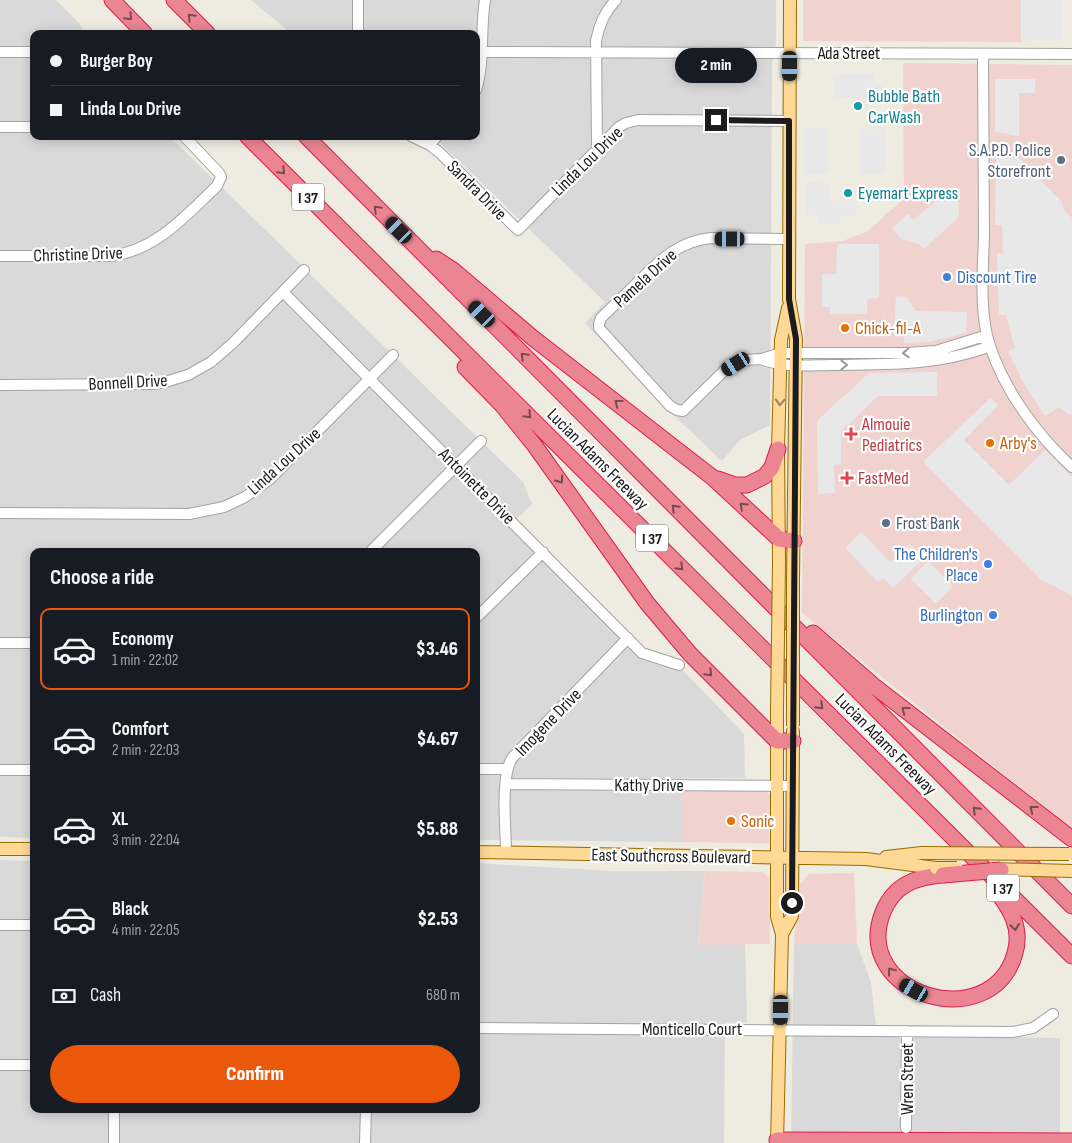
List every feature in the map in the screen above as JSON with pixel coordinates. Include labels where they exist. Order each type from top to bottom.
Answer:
[{"type":"highway","points":[[112,0],[141,30]]},
{"type":"highway","points":[[174,0],[204,30]]},
{"type":"highway","name":"Lucian Adams Freeway","points":[[251,140],[1072,956]]},
{"type":"highway","name":"Lucian Adams Freeway","points":[[310,140],[1072,906]]},
{"type":"highway","points":[[412,243],[453,270],[533,338],[712,477],[779,539],[794,541]]},
{"type":"highway","points":[[369,257],[412,313],[502,405],[535,446],[646,603],[690,654],[777,741],[793,733]]},
{"type":"highway","points":[[712,477],[736,485],[747,485],[765,476],[772,467],[778,448]]},
{"type":"highway","points":[[722,555],[874,686],[1072,839]]},
{"type":"highway","points":[[935,820],[1003,899],[1014,917],[1017,946],[1013,962],[1000,980],[976,996],[964,999],[937,997],[914,990],[895,977],[884,962],[878,940],[880,921],[887,902],[897,891],[910,881],[940,871],[1001,870]]},
{"type":"highway","points":[[777,1141],[1072,1141]]},
{"type":"main road","points":[[782,934],[792,916],[793,858],[796,339],[789,299],[790,0]]},
{"type":"main road","points":[[777,1141],[782,934],[777,917],[778,448],[781,340],[789,299]]},
{"type":"main road","points":[[0,849],[30,849]]},
{"type":"main road","name":"East Southcross Boulevard","points":[[480,852],[866,859],[922,853],[1071,854]]},
{"type":"main road","name":"East Southcross Boulevard","points":[[866,859],[940,871]]},
{"type":"main road","points":[[1001,870],[1072,871]]},
{"type":"street","points":[[358,0],[358,30]]},
{"type":"street","points":[[480,41],[485,0]]},
{"type":"street","points":[[597,148],[596,41],[600,23],[609,6],[616,0]]},
{"type":"street","points":[[0,52],[30,52]]},
{"type":"street","name":"Ada Street","points":[[480,52],[1072,54]]},
{"type":"street","points":[[983,54],[983,293],[988,341],[1008,386],[1026,415],[1062,458],[1072,467]]},
{"type":"street","name":"Linda Lou Drive","points":[[518,230],[597,148],[619,127],[626,123],[638,120],[789,121]]},
{"type":"street","points":[[0,127],[30,127]]},
{"type":"street","name":"Christine Drive","points":[[0,256],[110,256],[126,254],[154,242],[167,233],[220,182],[220,172],[188,140]]},
{"type":"street","name":"Sandra Drive","points":[[419,140],[440,153],[518,230]]},
{"type":"street","points":[[430,145],[434,140]]},
{"type":"street","name":"Pamela Drive","points":[[781,359],[746,360],[726,369],[683,410],[677,410],[670,406],[599,328],[598,324],[660,260],[679,247],[700,240],[788,239]]},
{"type":"street","name":"Bonnell Drive","points":[[0,385],[143,384],[176,380],[200,370],[211,362],[233,343],[304,270]]},
{"type":"street","name":"Antoinette Drive","points":[[283,292],[642,652],[679,665]]},
{"type":"street","points":[[781,359],[907,354],[936,351],[981,337],[988,341]]},
{"type":"street","name":"Linda Lou Drive","points":[[0,513],[189,514],[224,508],[245,497],[270,479],[393,355]]},
{"type":"street","points":[[374,548],[480,441]]},
{"type":"street","points":[[480,614],[543,552]]},
{"type":"street","name":"Imogene Drive","points":[[506,852],[506,784],[507,769],[512,758],[628,638]]},
{"type":"street","points":[[0,643],[30,643]]},
{"type":"street","points":[[480,769],[507,769]]},
{"type":"street","points":[[0,770],[30,770]]},
{"type":"street","name":"Kathy Drive","points":[[506,784],[792,786]]},
{"type":"street","points":[[0,925],[30,925]]},
{"type":"street","name":"Monticello Court","points":[[480,1028],[1026,1030],[1034,1028],[1054,1014]]},
{"type":"street","name":"Wren Street","points":[[906,1128],[907,1031]]},
{"type":"street","points":[[0,1065],[30,1065]]},
{"type":"street","points":[[114,1113],[114,1143]]},
{"type":"street","points":[[365,1143],[366,1113]]},
{"type":"shaded area","points":[[0,0],[56,0],[80,24],[83,30],[30,30],[30,140],[173,140],[523,482],[532,504],[510,525],[640,657],[681,668],[744,734],[745,778],[682,778],[681,842],[480,840],[480,548],[30,548],[30,838],[0,837]]},
{"type":"shaded area","points":[[251,0],[776,0],[776,43],[772,64],[770,425],[740,440],[722,461],[663,405],[585,323],[605,302],[439,142],[434,140],[480,140],[480,30],[287,30]]},
{"type":"shaded area","points":[[803,0],[1021,0],[1022,42],[803,41]]},
{"type":"shaded area","points":[[1021,0],[1063,0],[1063,40],[1021,41]]},
{"type":"shaded area","points":[[903,63],[1072,65],[1072,829],[802,613],[805,244],[843,241],[866,232],[904,199]]},
{"type":"shaded area","points":[[833,74],[874,74],[874,85],[882,85],[882,98],[833,98]]},
{"type":"shaded area","points":[[995,79],[1035,79],[1035,93],[1019,93],[1019,136],[995,132]]},
{"type":"shaded area","points":[[804,127],[828,127],[829,174],[804,174]]},
{"type":"shaded area","points":[[860,129],[885,129],[885,174],[860,174]]},
{"type":"shaded area","points":[[996,158],[1019,158],[1061,201],[1065,211],[1072,218],[1072,414],[1070,415],[1059,407],[1045,416],[1024,384],[1008,351],[1015,348],[1006,315],[999,315],[997,254],[1003,253],[1002,225],[995,225]]},
{"type":"shaded area","points":[[806,182],[829,183],[829,201],[856,201],[856,217],[840,217],[840,224],[818,224],[818,215],[806,215]]},
{"type":"shaded area","points":[[950,190],[958,199],[959,217],[924,249],[919,244],[901,239],[892,228],[908,214],[913,220]]},
{"type":"shaded area","points":[[837,244],[879,244],[879,298],[867,299],[867,314],[830,314],[830,307],[822,307],[822,274],[836,274]]},
{"type":"shaded area","points":[[896,296],[906,297],[916,311],[967,312],[966,333],[929,342],[904,343],[904,335],[894,335]]},
{"type":"shaded area","points":[[937,372],[937,396],[878,396],[841,431],[841,464],[834,465],[835,493],[818,494],[817,423],[819,419],[869,373]]},
{"type":"shaded area","points":[[990,398],[998,405],[964,440],[1009,485],[1045,450],[1072,477],[1072,596],[1041,579],[923,462]]},
{"type":"shaded area","points":[[861,532],[890,562],[910,544],[924,558],[893,588],[884,578],[878,582],[845,548]]},
{"type":"shaded area","points":[[928,561],[953,586],[936,604],[911,579]]},
{"type":"shaded area","points":[[681,790],[766,791],[770,795],[769,843],[681,842]]},
{"type":"shaded area","points":[[0,860],[30,861],[30,1113],[480,1113],[480,863],[612,871],[705,871],[698,944],[745,943],[747,1022],[725,1023],[724,1143],[0,1143]]},
{"type":"shaded area","points":[[705,871],[763,872],[769,878],[770,944],[698,945]]},
{"type":"shaded area","points":[[854,873],[857,944],[794,944],[800,884],[809,874]]},
{"type":"shaded area","points":[[794,944],[857,944],[871,982],[877,1035],[1060,1038],[1060,1143],[791,1143]]},
{"type":"place","name":"Bubble Bath CarWash","points":[[858,106]]},
{"type":"place","name":"S.A.P.D. Police Storefront","points":[[1061,160]]},
{"type":"place","name":"Eyemart Express","points":[[848,193]]},
{"type":"place","name":"Discount Tire","points":[[947,277]]},
{"type":"place","name":"Chick-fil-A","points":[[845,328]]},
{"type":"place","name":"Almouie Pediatrics","points":[[851,434]]},
{"type":"place","name":"Arby's","points":[[990,443]]},
{"type":"place","name":"FastMed","points":[[847,478]]},
{"type":"place","name":"Frost Bank","points":[[886,523]]},
{"type":"place","name":"The Children's Place","points":[[988,564]]},
{"type":"place","name":"Burlington","points":[[993,615]]},
{"type":"place","name":"Sonic","points":[[731,821]]},
{"type":"route","points":[[716,120],[789,121],[789,299],[796,339],[792,903]]}]
